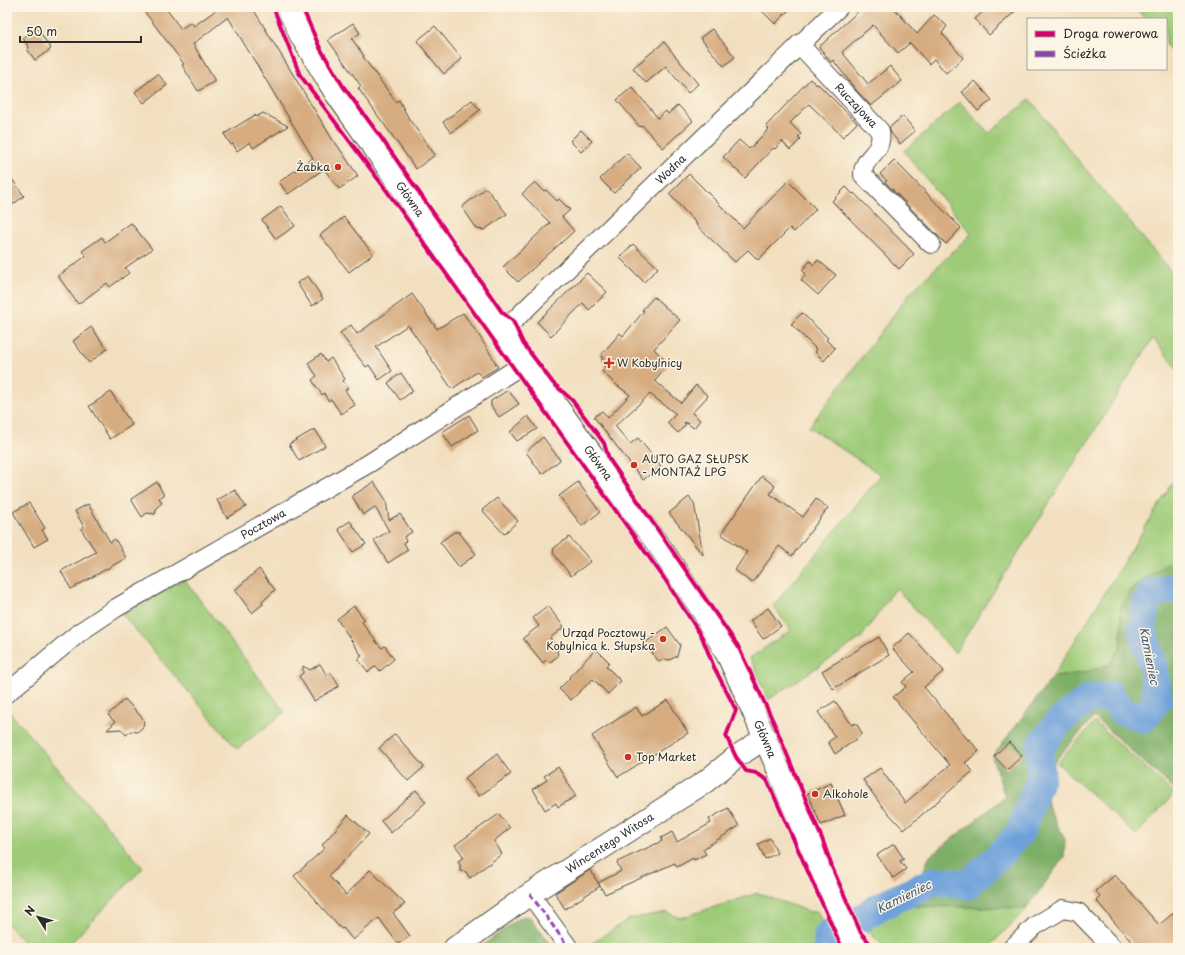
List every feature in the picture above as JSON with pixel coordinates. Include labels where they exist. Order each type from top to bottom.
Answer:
[{"type":"main road","name":"Główna","points":[[288,7],[300,34],[335,92],[502,331],[662,550],[704,613],[729,658],[855,948]]},
{"type":"main road","name":"Wincentego Witosa","points":[[455,948],[530,894],[705,782],[736,757],[765,738]]},
{"type":"street","name":"Wodna","points":[[502,331],[838,7]]},
{"type":"street","name":"Ruczajowa","points":[[799,44],[880,131],[880,142],[876,151],[868,160],[863,169],[863,175],[931,244]]},
{"type":"street","name":"Pocztowa","points":[[7,693],[80,632],[116,608],[368,464],[525,363]]},
{"type":"street","points":[[530,894],[569,948]]},
{"type":"street","points":[[1012,948],[1035,926],[1063,909],[1078,912],[1113,948]]},
{"type":"green space","points":[[1135,7],[1178,7],[1178,60],[1167,46],[1167,18],[1144,18]]},
{"type":"green space","points":[[1030,99],[1072,153],[1178,280],[1178,370],[1153,338],[955,653],[896,588],[861,638],[768,700],[750,658],[791,630],[773,606],[881,475],[809,427],[910,293],[971,234],[904,151],[960,102],[989,133]]},
{"type":"green space","points":[[1178,474],[1178,559],[1164,565],[1120,608],[1122,626],[1120,648],[1110,664],[1090,671],[1052,678]]},
{"type":"green space","points":[[1178,559],[1178,793],[1094,717],[1053,763],[1046,794],[1049,809],[1065,840],[1064,857],[1027,908],[910,906],[929,857],[1005,797],[992,757],[1052,678],[1090,671],[1110,664],[1120,648],[1122,626],[1120,608],[1129,591],[1164,565]]},
{"type":"green space","points":[[184,579],[285,712],[237,749],[122,614]]},
{"type":"green space","points":[[7,709],[143,868],[66,948],[29,948],[7,924]]},
{"type":"green space","points":[[1095,722],[1174,794],[1136,835],[1057,763]]},
{"type":"green space","points":[[920,878],[910,906],[1027,908],[988,948],[885,948],[868,931],[856,906]]},
{"type":"green space","points":[[758,893],[810,912],[817,911],[834,948],[585,948],[629,919],[667,912],[680,918]]},
{"type":"green space","points":[[524,916],[530,917],[554,948],[480,948],[517,919]]},
{"type":"building","points":[[141,7],[165,7],[181,29],[191,22],[194,26],[220,7],[252,7],[334,142],[358,176],[339,189],[324,169],[288,194],[279,182],[313,158],[228,17],[193,44],[215,81],[198,91],[182,65],[184,64]]},
{"type":"building","points":[[758,7],[792,7],[775,24]]},
{"type":"building","points":[[863,7],[893,7],[917,34],[934,15],[947,26],[942,33],[963,58],[946,73],[934,59],[929,64],[910,43],[898,53],[873,25],[842,52],[868,84],[890,66],[902,81],[871,106],[856,90],[833,60],[831,62],[819,47]]},
{"type":"building","points":[[988,7],[1020,7],[989,35],[975,19]]},
{"type":"building","points":[[353,23],[360,33],[352,39],[364,56],[363,57],[396,102],[399,100],[409,119],[435,155],[416,169],[358,88],[361,86],[328,40]]},
{"type":"building","points":[[435,26],[462,59],[444,74],[417,41]]},
{"type":"building","points":[[37,28],[51,49],[35,60],[27,49],[29,48],[23,38]]},
{"type":"building","points":[[712,29],[735,57],[724,66],[700,38]]},
{"type":"building","points":[[664,42],[698,84],[688,93],[666,66],[646,83],[633,68]]},
{"type":"building","points":[[158,74],[167,85],[144,103],[135,92]]},
{"type":"building","points":[[810,79],[817,85],[818,84],[857,123],[843,137],[809,104],[790,123],[801,134],[798,137],[801,139],[790,150],[782,141],[775,149],[773,148],[745,178],[723,157],[739,140],[749,149],[769,129],[766,126]]},
{"type":"building","points":[[975,81],[992,100],[978,111],[962,92]]},
{"type":"building","points":[[632,87],[658,118],[666,111],[668,114],[678,105],[693,121],[663,148],[642,125],[640,127],[617,100]]},
{"type":"building","points":[[472,100],[480,110],[451,133],[443,122]]},
{"type":"building","points":[[263,113],[288,126],[253,148],[250,142],[237,151],[224,134],[255,115],[256,117]]},
{"type":"building","points":[[903,116],[915,131],[900,144],[889,128]]},
{"type":"building","points":[[581,130],[592,141],[581,152],[570,141]]},
{"type":"building","points":[[627,153],[641,168],[614,193],[600,179]]},
{"type":"building","points":[[894,160],[961,228],[946,244],[885,182],[887,181],[880,174]]},
{"type":"building","points":[[7,172],[24,196],[7,209]]},
{"type":"building","points":[[689,174],[743,228],[788,181],[816,209],[794,232],[790,228],[758,260],[748,250],[735,262],[696,225],[697,224],[669,194]]},
{"type":"building","points":[[535,182],[557,201],[559,199],[570,210],[562,217],[574,231],[518,282],[503,267],[550,223],[522,194]]},
{"type":"building","points":[[846,187],[853,194],[854,193],[914,254],[899,269],[832,201]]},
{"type":"building","points":[[486,188],[507,214],[484,230],[477,229],[462,207]]},
{"type":"building","points":[[281,206],[295,226],[276,239],[262,220]]},
{"type":"building","points":[[344,217],[373,254],[349,272],[320,235]]},
{"type":"building","points":[[131,223],[152,249],[125,268],[129,273],[110,287],[107,283],[78,304],[58,276],[86,256],[82,251],[102,237],[105,242]]},
{"type":"building","points":[[633,244],[658,268],[644,282],[620,258]]},
{"type":"building","points":[[818,260],[836,275],[818,295],[801,280],[806,274],[802,270],[810,261],[814,265]]},
{"type":"building","points":[[587,273],[607,292],[589,310],[583,303],[551,336],[537,322]]},
{"type":"building","points":[[308,276],[323,299],[312,306],[297,283]]},
{"type":"building","points":[[412,294],[437,329],[463,313],[480,337],[498,367],[482,377],[477,372],[452,389],[408,325],[376,347],[392,371],[379,380],[369,365],[366,367],[340,333],[351,325],[357,334]]},
{"type":"building","points":[[654,297],[680,320],[654,349],[669,364],[655,381],[681,403],[696,385],[708,396],[692,413],[700,420],[694,428],[685,422],[684,423],[686,424],[678,433],[667,423],[676,414],[650,394],[615,426],[630,444],[638,438],[661,466],[643,480],[594,417],[602,411],[608,418],[630,395],[614,383],[602,371],[605,368],[601,355],[620,333],[623,336],[644,311],[642,310]]},
{"type":"building","points":[[802,313],[828,338],[826,340],[835,348],[824,361],[815,352],[817,350],[791,324]]},
{"type":"building","points":[[91,327],[107,349],[89,363],[73,341]]},
{"type":"building","points":[[321,354],[326,362],[331,358],[345,379],[343,381],[348,388],[345,390],[355,405],[341,414],[331,399],[328,401],[324,393],[322,395],[312,380],[317,376],[308,363]]},
{"type":"building","points":[[401,373],[413,391],[400,400],[388,383]]},
{"type":"building","points":[[508,390],[519,404],[499,417],[491,406],[491,401]]},
{"type":"building","points":[[111,392],[132,425],[110,439],[89,406]]},
{"type":"building","points":[[469,415],[478,430],[452,447],[442,432]]},
{"type":"building","points":[[528,416],[537,429],[517,441],[510,432]]},
{"type":"building","points":[[315,429],[325,446],[299,461],[289,444]]},
{"type":"building","points":[[543,437],[560,460],[542,474],[526,452]]},
{"type":"building","points":[[762,476],[775,486],[770,494],[803,517],[816,499],[828,508],[792,556],[779,546],[752,583],[735,570],[747,552],[721,534]]},
{"type":"building","points":[[157,482],[164,495],[159,498],[162,503],[157,507],[155,514],[147,513],[142,517],[131,499]]},
{"type":"building","points":[[374,482],[386,500],[389,520],[400,514],[412,532],[404,537],[406,541],[404,543],[408,550],[388,563],[374,540],[389,531],[375,507],[363,515],[352,496]]},
{"type":"building","points":[[578,482],[600,512],[582,526],[559,496]]},
{"type":"building","points":[[235,490],[246,507],[227,518],[217,500]]},
{"type":"building","points":[[689,497],[694,503],[703,555],[669,513]]},
{"type":"building","points":[[497,498],[518,521],[504,534],[482,510]]},
{"type":"building","points":[[29,503],[45,528],[42,530],[48,539],[34,547],[13,512]]},
{"type":"building","points":[[88,504],[110,542],[115,539],[126,558],[71,589],[61,571],[96,552],[81,529],[84,527],[75,511]]},
{"type":"building","points":[[350,521],[366,544],[353,552],[338,529]]},
{"type":"building","points":[[454,532],[459,532],[476,554],[459,567],[440,542]]},
{"type":"building","points":[[569,537],[591,561],[571,576],[553,553],[554,548]]},
{"type":"building","points":[[259,569],[275,590],[262,602],[263,604],[252,613],[235,590]]},
{"type":"building","points":[[354,606],[365,620],[362,622],[378,644],[382,648],[385,646],[394,659],[380,671],[376,666],[368,672],[358,659],[362,656],[337,619]]},
{"type":"building","points":[[548,606],[564,627],[550,638],[559,649],[557,651],[558,656],[550,662],[546,660],[543,663],[523,638],[539,626],[533,618]]},
{"type":"building","points":[[768,608],[781,626],[763,639],[750,621]]},
{"type":"building","name":"Urząd Pocztowy - Kobylnica k. Słupska","points":[[667,627],[680,645],[677,656],[670,660],[663,659],[659,662],[645,643]]},
{"type":"building","points":[[909,633],[944,671],[924,687],[979,751],[965,763],[973,771],[904,830],[881,805],[863,780],[880,768],[905,803],[950,765],[893,697],[906,687],[902,682],[914,672],[892,648]]},
{"type":"building","points":[[879,637],[889,655],[833,689],[822,671]]},
{"type":"building","points":[[596,649],[609,662],[606,666],[621,681],[608,694],[593,679],[571,700],[559,689]]},
{"type":"building","points":[[320,664],[326,674],[331,673],[339,686],[314,701],[299,676],[303,673],[303,666],[310,670]]},
{"type":"building","points":[[125,699],[144,720],[143,727],[137,732],[131,731],[126,735],[121,729],[107,730],[115,722],[108,715]]},
{"type":"building","name":"Top Market","points":[[668,700],[688,733],[618,777],[592,736],[636,707],[642,716]]},
{"type":"building","points":[[835,701],[852,725],[856,723],[862,733],[858,738],[835,754],[828,742],[835,737],[818,712]]},
{"type":"building","points":[[395,734],[424,767],[408,781],[379,748]]},
{"type":"building","points":[[1009,742],[1022,756],[1007,770],[994,756]]},
{"type":"building","points":[[497,754],[511,774],[479,796],[465,778]]},
{"type":"building","points":[[558,767],[576,796],[558,807],[556,803],[545,810],[533,789],[547,780],[544,776]]},
{"type":"building","points":[[831,783],[845,815],[821,825],[807,794]]},
{"type":"building","points":[[416,790],[426,802],[391,833],[381,821]]},
{"type":"building","points":[[728,808],[739,826],[703,849],[706,854],[694,860],[693,858],[677,867],[675,863],[605,894],[598,883],[621,871],[617,862],[662,841],[661,838],[672,832],[677,842],[711,823],[709,819]]},
{"type":"building","points":[[499,814],[510,828],[494,841],[502,854],[470,878],[466,872],[460,871],[458,861],[464,857],[455,845]]},
{"type":"building","points":[[348,815],[369,834],[329,876],[346,895],[370,870],[405,904],[393,913],[410,936],[398,944],[379,918],[353,940],[343,928],[341,929],[294,876],[325,848],[322,845]]},
{"type":"building","points":[[770,838],[777,853],[765,859],[758,844]]},
{"type":"building","points":[[894,844],[904,859],[900,861],[906,869],[893,878],[877,855]]},
{"type":"building","points":[[590,870],[600,886],[565,909],[555,893]]},
{"type":"building","points":[[1115,875],[1159,925],[1178,909],[1178,948],[1138,948],[1115,923],[1096,900],[1100,896],[1096,891]]},
{"type":"waterway","name":"Kamieniec","points":[[864,917],[877,908],[934,881],[967,885],[997,858],[1020,832],[1041,776],[1039,748],[1058,723],[1088,699],[1111,696],[1122,711],[1144,718],[1158,699],[1153,666],[1142,628],[1146,604],[1152,592],[1161,592],[1178,586]]},
{"type":"waterway","name":"Kamieniec","points":[[828,948],[828,936],[830,933]]},
{"type":"marked path","points":[[530,894],[569,948]]},
{"type":"cycle path","points":[[273,7],[300,75],[384,187],[664,578],[702,637],[714,667],[736,710],[726,736],[736,757],[746,771],[756,773],[767,780],[842,948]]},
{"type":"cycle path","points":[[302,7],[320,48],[343,86],[380,136],[502,312],[513,321],[523,343],[553,383],[572,400],[604,443],[609,459],[738,646],[774,723],[823,841],[832,867],[861,933],[874,948]]},
{"type":"place","name":"Żabka","points":[[338,167]]},
{"type":"place","name":"W Kobylnicy","points":[[609,363]]},
{"type":"place","name":"AUTO GAZ SŁUPSK - MONTAŻ LPG","points":[[634,465]]},
{"type":"place","name":"Urząd Pocztowy - Kobylnica k. Słupska","points":[[663,639]]},
{"type":"place","name":"Top Market","points":[[628,757]]},
{"type":"place","name":"Alkohole","points":[[815,794]]}]
